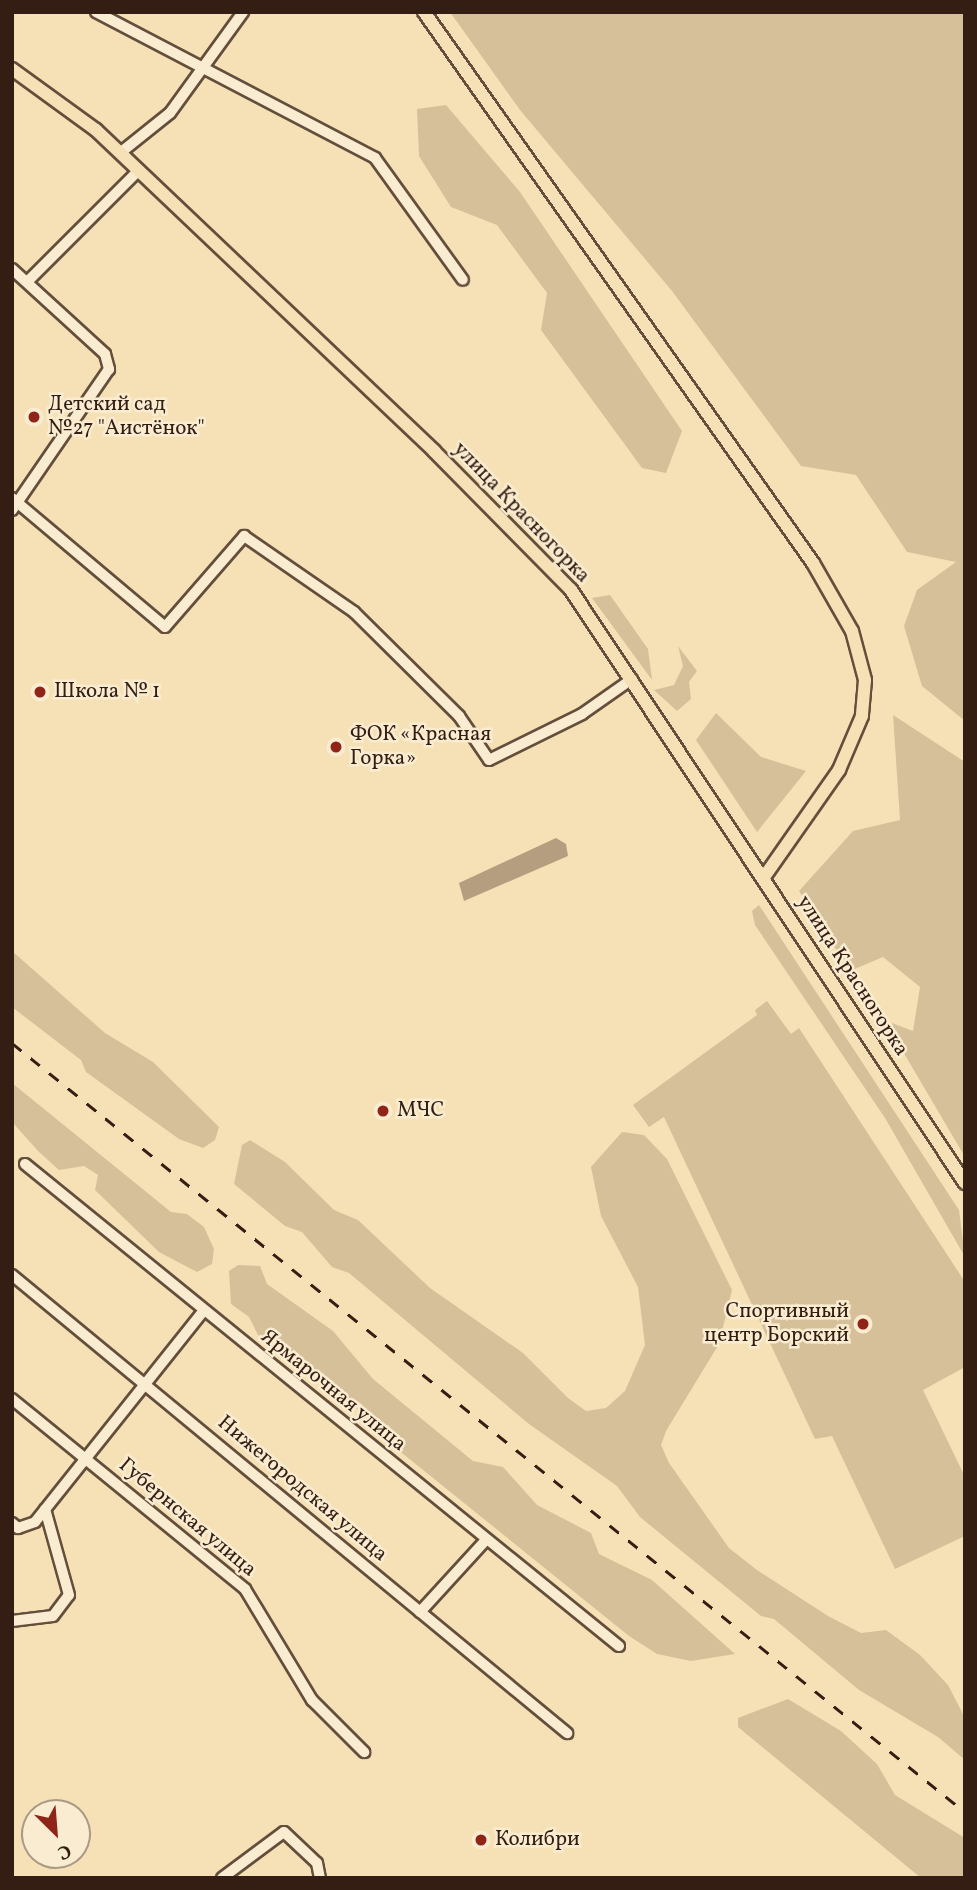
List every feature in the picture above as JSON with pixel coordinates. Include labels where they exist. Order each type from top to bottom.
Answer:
[{"type":"main road","points":[[424,12],[813,563],[852,631],[865,680],[862,716],[839,770],[764,877]]},
{"type":"main road","name":"улица Красногорка","points":[[12,69],[59,99],[120,153],[530,545],[571,590],[965,1183]]},
{"type":"street","points":[[96,12],[376,158],[463,280]]},
{"type":"street","points":[[120,153],[170,113],[243,12]]},
{"type":"street","points":[[27,282],[138,171]]},
{"type":"street","points":[[12,269],[105,354],[109,369],[14,504],[166,626],[244,536],[354,612],[459,716],[489,760],[582,714],[632,679]]},
{"type":"street","name":"Ярмарочная улица","points":[[25,1164],[485,1541],[619,1646]]},
{"type":"street","name":"Нижегородская улица","points":[[12,1275],[567,1733]]},
{"type":"street","points":[[12,1523],[27,1528],[45,1509],[204,1310]]},
{"type":"street","name":"Губернская улица","points":[[12,1399],[245,1589],[312,1700],[365,1752]]},
{"type":"street","points":[[12,1620],[53,1616],[69,1595],[45,1509]]},
{"type":"street","points":[[420,1612],[485,1541]]},
{"type":"street","points":[[222,1878],[284,1832],[317,1863],[320,1878]]},
{"type":"shaded area","points":[[450,12],[965,12],[965,721],[922,686],[904,626],[917,590],[956,562],[907,552],[856,475],[801,466],[672,291],[520,110]]},
{"type":"shaded area","points":[[446,105],[520,192],[682,431],[666,473],[642,468],[541,330],[547,293],[497,225],[451,207],[419,156],[417,109]]},
{"type":"shaded area","points":[[610,595],[648,649],[652,680],[592,598]]},
{"type":"shaded area","points":[[678,646],[697,671],[689,682],[691,699],[677,711],[654,690],[674,685],[683,666]]},
{"type":"shaded area","points":[[716,713],[761,757],[806,771],[757,832],[696,740]]},
{"type":"shaded area","points":[[893,715],[965,762],[965,1157],[892,1033],[892,1023],[913,1031],[920,987],[883,957],[850,971],[799,891],[853,831],[900,820]]},
{"type":"shaded area","points":[[556,838],[566,844],[568,856],[464,901],[459,883]]},
{"type":"shaded area","points":[[759,905],[959,1210],[965,1257],[885,1118],[755,925],[752,911]]},
{"type":"shaded area","points":[[12,951],[105,1033],[153,1062],[219,1127],[215,1140],[203,1148],[179,1139],[86,1072],[81,1060],[12,1007]]},
{"type":"shaded area","name":"Спортивный центр Борский","points":[[767,1001],[791,1034],[799,1028],[965,1282],[965,1367],[923,1390],[965,1477],[965,1536],[895,1569],[832,1436],[815,1439],[664,1117],[649,1127],[633,1105],[757,1015],[755,1010]]},
{"type":"shaded area","points":[[12,1083],[171,1212],[187,1214],[204,1227],[214,1249],[212,1264],[197,1272],[159,1252],[95,1190],[98,1175],[84,1166],[59,1170],[38,1151],[14,1124]]},
{"type":"shaded area","points":[[622,1132],[644,1135],[667,1159],[732,1290],[719,1344],[666,1431],[661,1445],[669,1463],[729,1548],[757,1570],[828,1616],[861,1633],[886,1630],[920,1655],[948,1685],[965,1718],[965,1760],[938,1737],[859,1690],[774,1619],[761,1616],[640,1517],[617,1486],[529,1424],[349,1273],[332,1267],[302,1232],[285,1226],[234,1184],[242,1145],[250,1140],[285,1162],[334,1210],[358,1220],[430,1288],[523,1353],[568,1398],[586,1411],[606,1408],[625,1391],[645,1345],[638,1287],[601,1216],[591,1167]]},
{"type":"shaded area","points":[[238,1265],[260,1266],[267,1284],[333,1331],[373,1379],[473,1461],[503,1467],[537,1505],[591,1533],[599,1554],[652,1580],[735,1654],[691,1661],[657,1654],[629,1636],[402,1453],[342,1394],[258,1335],[249,1317],[231,1304],[229,1271]]},
{"type":"shaded area","points":[[788,1699],[841,1731],[877,1764],[895,1795],[965,1838],[965,1878],[921,1878],[738,1727],[738,1718]]},
{"type":"railway","points":[[12,1043],[965,1812]]},
{"type":"place","name":"Детский сад №27 \"Аистёнок\"","points":[[34,417]]},
{"type":"place","name":"Школа № 1","points":[[40,692]]},
{"type":"place","name":"ФОК «Красная Горка»","points":[[336,747]]},
{"type":"place","name":"МЧС","points":[[383,1111]]},
{"type":"place","name":"Спортивный центр Борский","points":[[863,1324]]},
{"type":"place","name":"Колибри","points":[[481,1840]]}]
